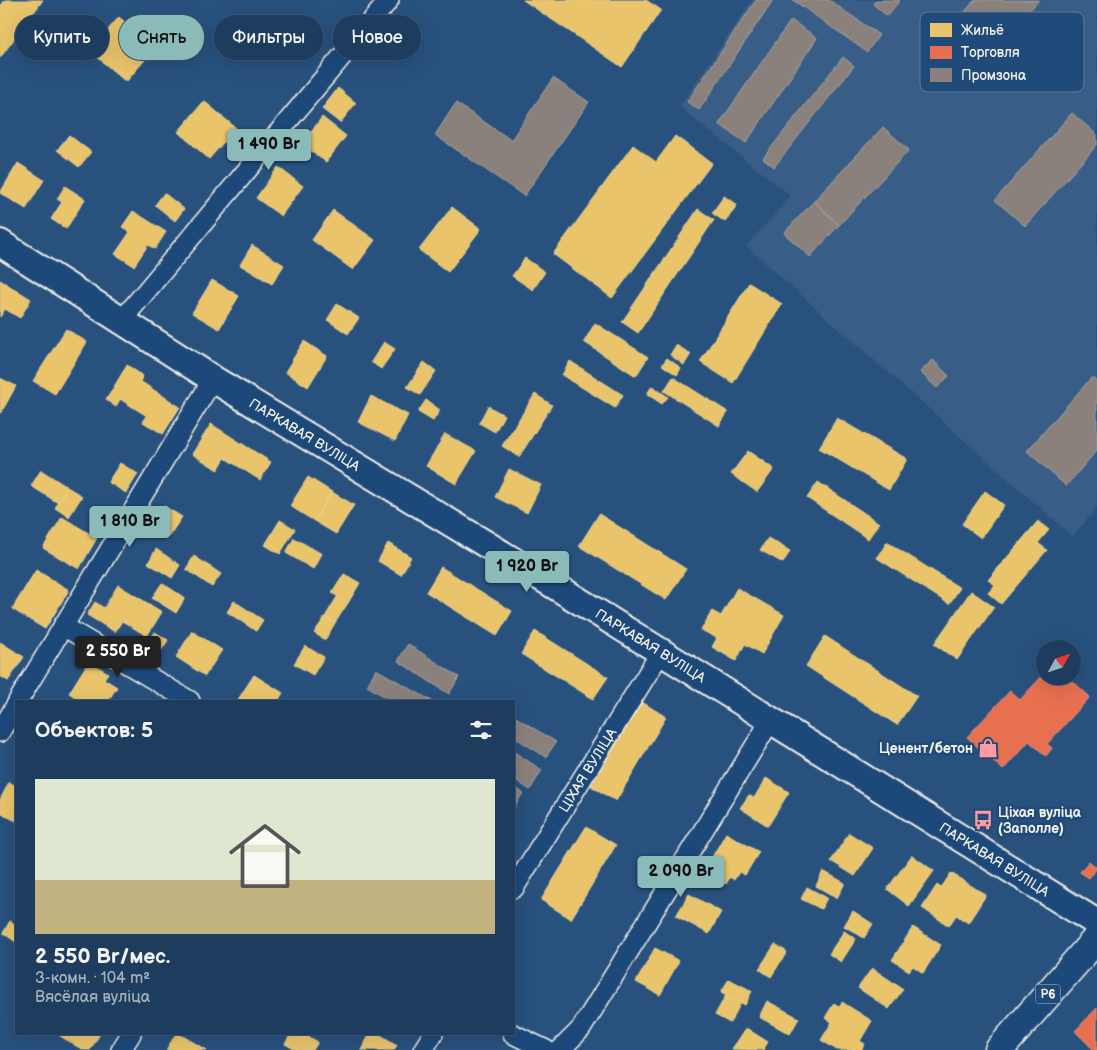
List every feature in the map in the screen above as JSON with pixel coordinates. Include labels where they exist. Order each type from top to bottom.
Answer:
[{"type":"main road","name":"Р6","points":[[999,1050],[1097,938]]},
{"type":"street","points":[[122,320],[389,0]]},
{"type":"street","name":"ПАРКАВАЯ ВУЛІЦА","points":[[2,250],[122,320],[213,378],[771,720],[1086,917]]},
{"type":"street","points":[[19,700],[213,378]]},
{"type":"street","points":[[63,626],[188,700]]},
{"type":"street","name":"ЦІХАЯ ВУЛІЦА","points":[[515,886],[661,652]]},
{"type":"street","points":[[0,732],[15,707]]},
{"type":"street","points":[[560,1050],[581,1029],[771,720]]},
{"type":"street","points":[[515,1034],[546,1050]]},
{"type":"street","points":[[121,1050],[131,1035]]},
{"type":"street","points":[[423,1050],[432,1035]]},
{"type":"shaded area","points":[[752,0],[1097,0],[1097,507],[1073,537],[746,246],[791,196],[679,107]]},
{"type":"building: Жильё","points":[[5,0],[43,0],[32,15],[15,15],[15,38],[0,58],[0,7]]},
{"type":"building: Жильё","points":[[523,0],[646,0],[661,10],[622,67]]},
{"type":"building: Жильё","points":[[119,17],[119,60],[145,60],[126,82],[100,60],[109,60],[109,29]]},
{"type":"building: Жильё","points":[[338,88],[356,103],[340,123],[322,109]]},
{"type":"building: Жильё","points":[[204,101],[236,128],[209,159],[178,132]]},
{"type":"building: Жильё","points":[[322,117],[346,136],[326,162],[302,144]]},
{"type":"building: Жильё","points":[[69,135],[91,152],[79,167],[57,150]]},
{"type":"building: Жильё","points":[[675,136],[712,163],[612,298],[553,254],[633,145],[656,162]]},
{"type":"building: Жильё","points":[[18,163],[44,180],[26,209],[0,193]]},
{"type":"building: Жильё","points":[[278,167],[303,186],[281,216],[256,198]]},
{"type":"building: Жильё","points":[[65,186],[85,199],[66,229],[51,219],[62,202],[57,199]]},
{"type":"building: Жильё","points":[[164,193],[184,209],[175,221],[155,205]]},
{"type":"building: Жильё","points":[[724,196],[737,205],[725,222],[712,213]]},
{"type":"building: Жильё","points":[[452,207],[481,229],[448,272],[419,250]]},
{"type":"building: Жильё","points":[[698,209],[714,220],[638,333],[622,322]]},
{"type":"building: Жильё","points":[[333,210],[375,240],[353,270],[312,240]]},
{"type":"building: Жильё","points":[[133,211],[166,232],[155,249],[148,245],[134,266],[115,254],[130,232],[122,227]]},
{"type":"building: Жильё","points":[[252,245],[284,265],[272,284],[240,265]]},
{"type":"building: Жильё","points":[[525,258],[545,272],[533,290],[512,276]]},
{"type":"building: Жильё","points":[[0,280],[31,299],[20,318],[5,309],[0,317]]},
{"type":"building: Жильё","points":[[212,280],[239,296],[219,329],[192,313]]},
{"type":"building: Жильё","points":[[749,283],[782,304],[733,383],[700,362]]},
{"type":"building: Жильё","points":[[337,304],[359,318],[348,334],[327,320]]},
{"type":"building: Жильё","points":[[595,323],[648,357],[636,376],[584,342]]},
{"type":"building: Жильё","points":[[66,329],[87,342],[55,394],[33,381]]},
{"type":"building: Жильё","points":[[304,341],[327,356],[308,387],[285,372]]},
{"type":"building: Жильё","points":[[384,342],[395,349],[381,369],[371,362]]},
{"type":"building: Жильё","points":[[676,345],[691,354],[684,365],[670,355]]},
{"type":"building: Жильё","points":[[667,358],[681,368],[677,375],[662,365]]},
{"type":"building: Жильё","points":[[570,361],[623,395],[615,408],[562,375]]},
{"type":"building: Жильё","points":[[424,362],[436,371],[420,395],[407,387]]},
{"type":"building: Жильё","points":[[127,365],[143,376],[140,381],[180,407],[163,434],[143,422],[147,416],[120,399],[116,407],[106,400]]},
{"type":"building: Жильё","points":[[673,377],[728,412],[719,426],[664,391]]},
{"type":"building: Жильё","points":[[0,378],[16,386],[1,413],[0,413]]},
{"type":"building: Жильё","points":[[652,386],[668,397],[662,404],[647,394]]},
{"type":"building: Жильё","points":[[535,394],[552,405],[519,457],[502,446]]},
{"type":"building: Жильё","points":[[371,396],[408,415],[395,441],[358,422]]},
{"type":"building: Жильё","points":[[426,400],[440,410],[433,421],[418,412]]},
{"type":"building: Жильё","points":[[488,406],[504,415],[495,432],[479,423]]},
{"type":"building: Жильё","points":[[837,418],[907,459],[889,490],[819,448]]},
{"type":"building: Жильё","points":[[211,424],[271,462],[260,480],[225,458],[218,470],[192,454]]},
{"type":"building: Жильё","points":[[445,434],[476,451],[456,484],[426,466]]},
{"type":"building: Жильё","points":[[748,451],[774,469],[757,492],[731,474]]},
{"type":"building: Жильё","points":[[120,463],[138,474],[126,493],[108,482]]},
{"type":"building: Жильё","points":[[509,469],[541,485],[527,513],[495,497]]},
{"type":"building: Жильё","points":[[41,470],[67,487],[58,503],[31,486]]},
{"type":"building: Жильё","points":[[308,477],[332,492],[314,521],[290,506]]},
{"type":"building: Жильё","points":[[818,482],[879,523],[868,539],[807,498]]},
{"type":"building: Жильё","points":[[67,487],[82,496],[69,517],[55,508]]},
{"type":"building: Жильё","points":[[985,491],[1004,505],[981,538],[962,524]]},
{"type":"building: Жильё","points":[[332,492],[354,505],[336,534],[314,521]]},
{"type":"building: Жильё","points":[[164,506],[182,517],[167,539],[150,528]]},
{"type":"building: Жильё","points":[[599,514],[686,569],[666,600],[579,546]]},
{"type":"building: Жильё","points":[[62,517],[97,538],[79,569],[43,548]]},
{"type":"building: Жильё","points":[[280,520],[295,529],[280,554],[265,545]]},
{"type":"building: Жильё","points":[[1038,521],[1049,530],[1038,543],[1047,550],[1001,604],[988,593],[995,585],[988,580]]},
{"type":"building: Жильё","points":[[294,538],[322,554],[313,569],[286,553]]},
{"type":"building: Жильё","points":[[768,538],[790,551],[783,563],[760,550]]},
{"type":"building: Жильё","points":[[887,542],[960,588],[949,604],[877,558]]},
{"type":"building: Жильё","points":[[388,543],[411,557],[401,575],[378,561]]},
{"type":"building: Жильё","points":[[156,549],[180,565],[172,578],[148,563]]},
{"type":"building: Жильё","points":[[194,556],[221,574],[212,587],[186,569]]},
{"type":"building: Жильё","points":[[441,567],[512,611],[497,636],[426,592]]},
{"type":"building: Жильё","points":[[36,570],[69,590],[45,629],[12,609]]},
{"type":"building: Жильё","points":[[344,574],[360,583],[348,603],[332,593]]},
{"type":"building: Жильё","points":[[162,583],[185,598],[176,613],[152,598]]},
{"type":"building: Жильё","points":[[118,585],[162,612],[147,636],[122,621],[115,632],[87,615],[95,602],[104,608]]},
{"type":"building: Жильё","points":[[737,588],[784,615],[762,654],[745,644],[736,661],[712,647],[717,638],[701,630],[712,611],[721,616]]},
{"type":"building: Жильё","points":[[971,591],[994,607],[957,660],[934,644]]},
{"type":"building: Жильё","points":[[337,597],[348,603],[335,623],[325,617]]},
{"type":"building: Жильё","points":[[234,601],[263,620],[256,631],[227,612]]},
{"type":"building: Жильё","points":[[325,617],[335,623],[325,640],[314,633]]},
{"type":"building: Жильё","points":[[192,631],[222,650],[205,676],[176,657]]},
{"type":"building: Жильё","points":[[535,631],[608,677],[593,699],[521,654]]},
{"type":"building: Жильё","points":[[155,632],[168,640],[156,659],[143,651]]},
{"type":"building: Жильё","points":[[825,636],[917,696],[897,725],[806,666]]},
{"type":"building: Жильё","points":[[0,642],[24,657],[8,681],[0,676]]},
{"type":"building: Жильё","points":[[305,646],[324,657],[313,675],[294,664]]},
{"type":"building: Жильё","points":[[89,661],[108,673],[104,679],[117,687],[109,700],[80,700],[69,693]]},
{"type":"building: Жильё","points":[[254,675],[283,693],[279,700],[238,700]]},
{"type":"building: Жильё","points":[[642,702],[666,717],[616,801],[591,786]]},
{"type":"building: Жильё","points":[[766,778],[789,792],[768,826],[740,808],[749,795],[754,798]]},
{"type":"building: Жильё","points":[[9,782],[15,785],[15,820],[0,813],[0,800]]},
{"type":"building: Жильё","points":[[586,827],[616,845],[571,919],[541,900]]},
{"type":"building: Жильё","points":[[726,833],[759,852],[745,875],[739,872],[734,880],[730,877],[726,884],[704,871]]},
{"type":"building: Жильё","points":[[849,833],[873,848],[855,876],[831,861]]},
{"type":"building: Жильё","points":[[912,855],[934,871],[909,906],[887,889]]},
{"type":"building: Жильё","points":[[823,871],[845,883],[837,898],[816,886]]},
{"type":"building: Жильё","points":[[951,873],[986,895],[968,923],[956,915],[949,926],[922,908],[937,885],[941,888]]},
{"type":"building: Жильё","points":[[807,887],[827,898],[821,909],[801,899]]},
{"type":"building: Жильё","points":[[689,894],[721,912],[709,934],[676,916]]},
{"type":"building: Жильё","points":[[853,911],[873,924],[864,938],[844,926]]},
{"type":"building: Жильё","points":[[10,921],[15,924],[15,941],[3,933]]},
{"type":"building: Жильё","points":[[913,927],[941,945],[923,973],[913,966],[909,971],[892,960]]},
{"type":"building: Жильё","points":[[844,931],[856,939],[841,962],[829,954]]},
{"type":"building: Жильё","points":[[775,944],[787,952],[771,977],[759,969]]},
{"type":"building: Жильё","points":[[655,948],[679,961],[660,995],[636,982]]},
{"type":"building: Жильё","points":[[872,968],[903,989],[889,1009],[858,988]]},
{"type":"building: Жильё","points":[[729,979],[752,991],[745,1005],[721,992]]},
{"type":"building: Жильё","points":[[726,995],[741,1003],[730,1023],[715,1015]]},
{"type":"building: Жильё","points":[[767,1001],[799,1018],[790,1034],[759,1017]]},
{"type":"building: Жильё","points":[[842,1002],[872,1021],[860,1041],[865,1044],[861,1050],[837,1050],[821,1040],[832,1022],[825,1018],[834,1003],[840,1007]]},
{"type":"building: Жильё","points":[[746,1028],[768,1042],[763,1050],[732,1049]]},
{"type":"building: Жильё","points":[[99,1035],[90,1050],[83,1050],[60,1036]]},
{"type":"building: Жильё","points":[[175,1035],[181,1035],[207,1050],[166,1050]]},
{"type":"building: Жильё","points":[[290,1035],[306,1035],[318,1042],[313,1050],[296,1050],[285,1044]]},
{"type":"building: Жильё","points":[[369,1035],[381,1035],[397,1045],[394,1050],[361,1050]]},
{"type":"building: Торговля","points":[[1036,683],[1036,685],[1077,685],[1090,697],[1047,744],[1052,748],[1046,756],[1029,741],[1003,770],[967,737],[1010,691],[1020,700]]},
{"type":"building: Торговля","points":[[1089,861],[1097,868],[1089,878],[1080,872]]},
{"type":"building: Торговля","points":[[1097,1008],[1097,1050],[1094,1050],[1075,1031]]},
{"type":"building: Промзона","points":[[756,0],[773,0],[699,110],[687,102]]},
{"type":"building: Промзона","points":[[793,0],[829,0],[879,35],[867,52]]},
{"type":"building: Промзона","points":[[876,0],[900,0],[887,16],[873,4]]},
{"type":"building: Промзона","points":[[975,0],[1039,0],[1028,12],[964,12]]},
{"type":"building: Промзона","points":[[791,20],[817,38],[746,143],[719,124]]},
{"type":"building: Промзона","points":[[843,57],[854,66],[774,167],[763,158]]},
{"type":"building: Промзона","points":[[553,78],[589,102],[524,196],[435,135],[456,103],[511,140]]},
{"type":"building: Промзона","points":[[1072,113],[1097,135],[1097,145],[1025,226],[995,200]]},
{"type":"building: Промзона","points":[[883,127],[909,150],[839,225],[814,201]]},
{"type":"building: Промзона","points":[[814,201],[839,225],[810,257],[784,233]]},
{"type":"building: Промзона","points":[[933,360],[949,376],[937,388],[920,372]]},
{"type":"building: Промзона","points":[[1092,377],[1097,381],[1097,450],[1066,486],[1027,451]]},
{"type":"building: Промзона","points":[[408,644],[459,677],[449,694],[398,661]]},
{"type":"building: Промзона","points":[[376,669],[430,700],[390,700],[367,686]]},
{"type":"building: Промзона","points":[[515,717],[556,742],[546,757],[515,738]]},
{"type":"building: Промзона","points":[[515,753],[542,770],[530,790],[515,780]]},
{"type":"building: Промзона","points":[[515,788],[523,793],[515,805]]},
{"type":"place","name":"Ценент/бетон","points":[[988,748]]},
{"type":"place","name":"Ціхая вуліца (Заполле)","points":[[983,820]]}]
